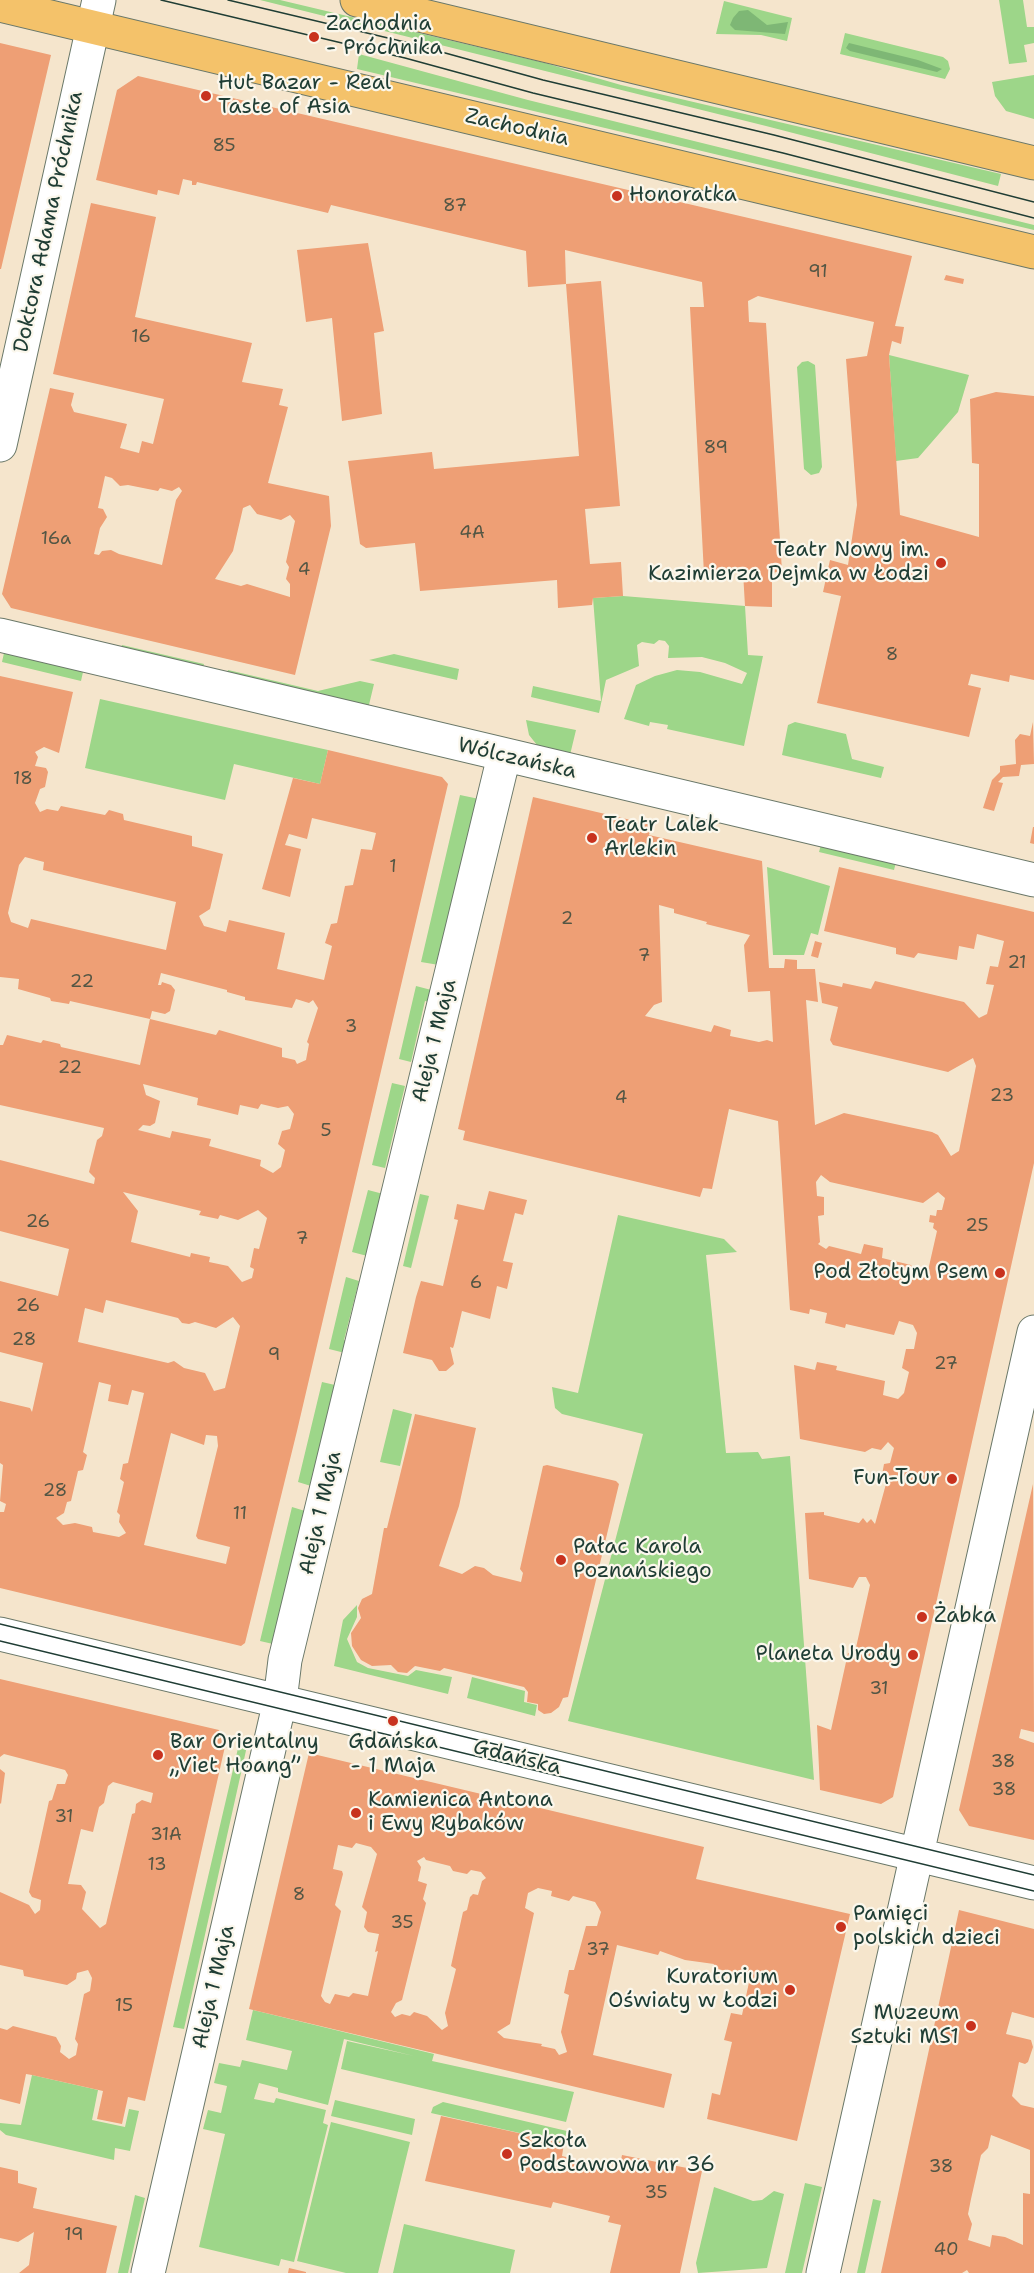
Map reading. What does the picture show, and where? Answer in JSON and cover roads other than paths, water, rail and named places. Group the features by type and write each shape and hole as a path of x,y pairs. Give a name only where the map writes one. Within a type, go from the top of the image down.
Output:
{"main road":[{"path":"357,0 1034,163"},
{"name":"Zachodnia","path":"0,5 96,14 1034,252"}],"street":[{"name":"Doktora Adama Próchnika","path":"0,445 96,14"},
{"name":"Wólczańska","path":"0,635 1034,880"},
{"name":"Aleja 1 Maja","path":"148,2273 280,1701 285,1660 504,756"},
{"path":"823,2273 915,1854 1034,1332"},
{"name":"Gdańska","path":"0,1634 1034,1883"}],"tram line":[{"path":"161,0 405,58 533,93 783,153 1034,218"},
{"path":"228,0 409,43 543,80 774,135 1034,202"},
{"path":"0,1624 1034,1875"},
{"path":"0,1641 1034,1891"}],"place":[{"name":"Zachodnia - Próchnika","path":"314,37"},
{"name":"Hut Bazar - Real Taste of Asia","path":"206,96"},
{"name":"Honoratka","path":"617,196"},
{"name":"Teatr Nowy im. Kazimierza Dejmka w Łodzi","path":"941,563"},
{"name":"Teatr Lalek Arlekin","path":"592,838"},
{"name":"Pod Złotym Psem","path":"1000,1273"},
{"name":"Fun-Tour","path":"952,1479"},
{"name":"Pałac Karola Poznańskiego","path":"561,1560"},
{"name":"Żabka","path":"922,1617"},
{"name":"Planeta Urody","path":"913,1655"},
{"name":"Gdańska - 1 Maja","path":"393,1721"},
{"name":"Bar Orientalny „Viet Hoang”","path":"158,1755"},
{"name":"Kamienica Antona i Ewy Rybaków","path":"356,1813"},
{"name":"Pamięci polskich dzieci","path":"841,1927"},
{"name":"Kuratorium Oświaty w Łodzi","path":"790,1990"},
{"name":"Muzeum Sztuki MS1","path":"971,2026"},
{"name":"Szkoła Podstawowa nr 36","path":"507,2154"}]}
